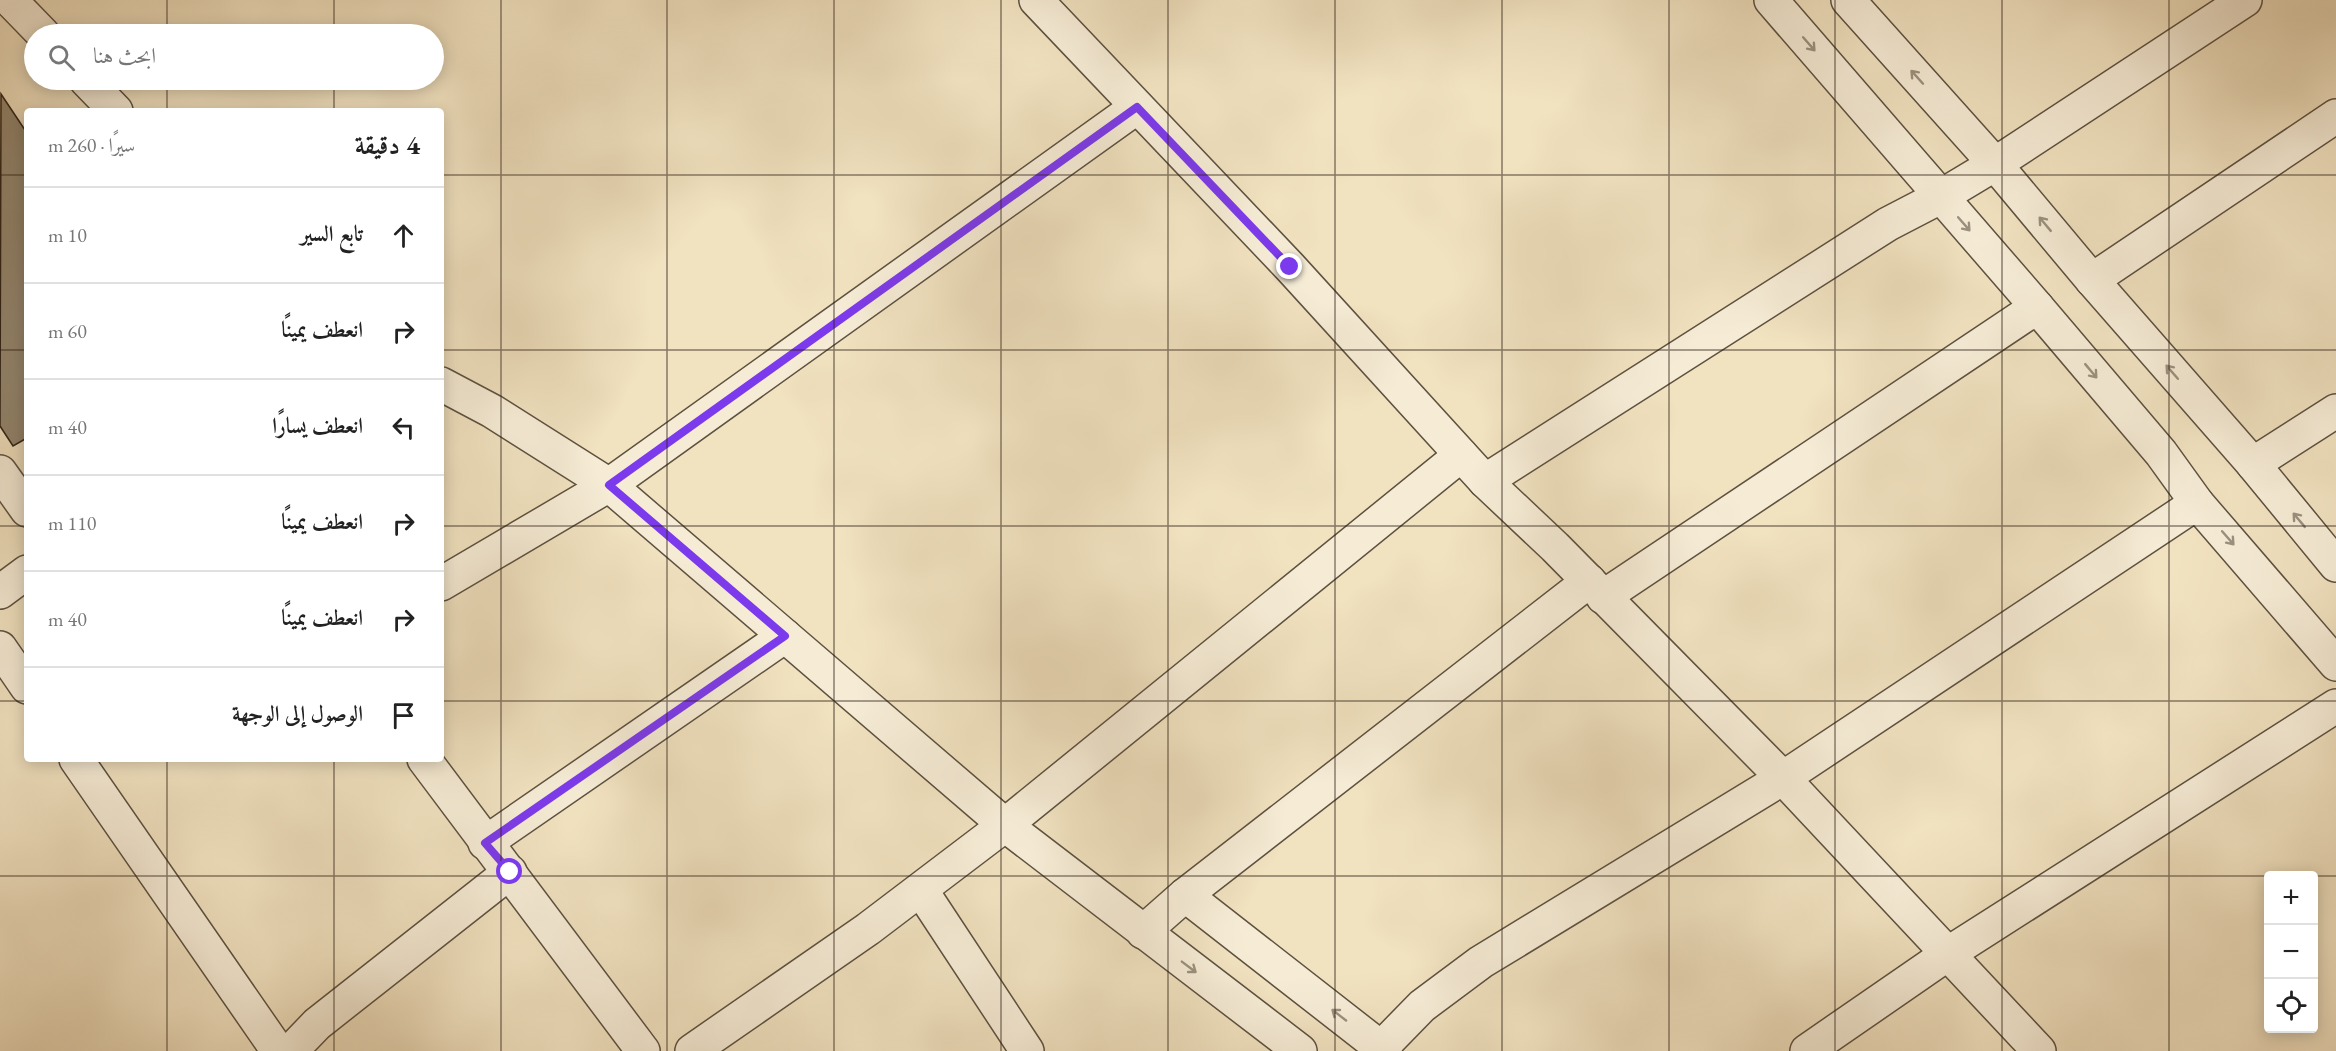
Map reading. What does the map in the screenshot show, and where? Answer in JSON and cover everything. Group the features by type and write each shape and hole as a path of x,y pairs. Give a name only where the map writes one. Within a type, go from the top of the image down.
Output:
{"street":[{"path":"1036,0 1290,267 1485,481 1596,589 1783,778 1949,953 2038,1051"},
{"path":"1770,0 2162,453 2196,502 2336,664"},
{"path":"1848,0 1995,164 2092,280 2253,464 2336,565"},
{"path":"1485,481 1888,224 1940,197 1995,164 2245,0"},
{"path":"10,4 32,24"},
{"path":"96,90 113,108"},
{"path":"444,582 609,485 1137,107"},
{"path":"2092,280 2336,116"},
{"path":"1143,932 1185,895 1596,589 2037,307"},
{"path":"444,386 492,411 609,485 1005,825 1300,1051"},
{"path":"2253,464 2336,411"},
{"path":"692,1051 921,890 1005,825 1461,455"},
{"path":"0,472 24,506"},
{"path":"1185,895 1383,1049 1422,1006 1480,962 1783,778 2196,502"},
{"path":"0,592 24,574"},
{"path":"485,843 785,636"},
{"path":"0,648 24,683"},
{"path":"1808,1051 1949,953 2336,706"},
{"path":"78,762 278,1051"},
{"path":"426,762 643,1051"},
{"path":"291,1051 317,1024 510,872"},
{"path":"921,890 1027,1051"}],"building":[{"path":"1,94 24,128 24,440 13,446 0,426"}],"route":[{"path":"510,872 485,843 785,636 609,485 1137,107 1290,267"}]}
